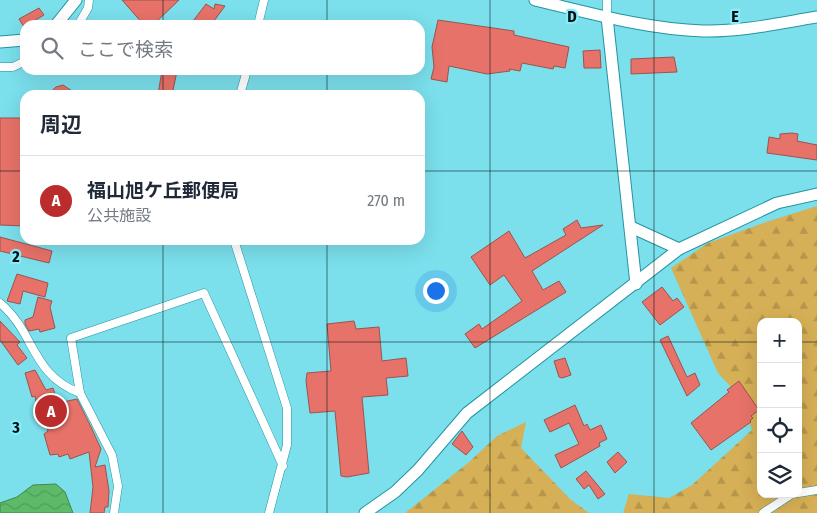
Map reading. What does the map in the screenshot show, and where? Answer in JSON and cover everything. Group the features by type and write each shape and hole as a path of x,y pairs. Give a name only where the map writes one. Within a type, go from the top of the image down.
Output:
{"street":[{"path":"60,20 76,0"},
{"path":"81,20 88,8 89,0"},
{"path":"259,20 264,0"},
{"path":"534,0 607,17 704,31 734,30 817,17"},
{"path":"607,0 607,17 636,284"},
{"path":"0,42 20,40"},
{"path":"0,67 13,67 20,64"},
{"path":"241,90 246,75"},
{"path":"365,513 395,492 418,470 467,413 679,249 777,203 817,194"},
{"path":"631,227 679,249"},
{"path":"236,245 285,395 287,408 287,446 269,513"},
{"path":"114,513 118,486 112,455 80,392 72,338 204,293 283,466"},
{"path":"0,303 14,314 46,371 64,386 80,392"},
{"path":"802,492 817,490"},
{"path":"763,513 786,498"}],"green space":[{"path":"817,206 817,513 623,513 629,494 669,498 692,485 752,430 741,398 718,373 671,268 708,243"},
{"path":"526,422 521,448 570,499 589,513 405,513 468,463 497,436"}],"water":[{"path":"56,484 65,492 73,513 0,513 0,503 17,497 33,485"}],"building":[{"path":"122,0 179,0 158,20 140,20"},
{"path":"206,4 214,9 215,4 225,6 215,20 194,20"},
{"path":"39,8 44,15 36,20 20,21 19,19"},
{"path":"438,20 514,31 514,35 569,47 565,68 554,66 553,69 522,63 520,71 509,69 510,71 487,74 449,66 447,82 431,79 434,67 432,47"},
{"path":"600,50 601,68 584,68 583,51"},
{"path":"674,57 677,72 631,74 631,59"},
{"path":"161,75 176,75 173,90 159,90"},
{"path":"63,85 70,90 53,90"},
{"path":"0,118 20,118 20,226 0,225"},
{"path":"780,134 798,134 797,141 817,145 817,160 767,153 769,137 780,139"},
{"path":"577,220 581,228 603,225 532,271 543,290 559,281 566,292 475,348 465,334 479,324 482,329 522,301 504,275 490,285 471,257 509,231 525,258 566,235 563,229"},
{"path":"0,237 20,242 20,245 30,245 52,251 49,263 0,251"},
{"path":"17,274 48,283 45,297 23,291 20,304 7,301"},
{"path":"662,287 673,301 677,298 684,307 660,325 642,302"},
{"path":"38,297 52,301 50,307 55,328 40,332 39,329 29,331 25,324 25,320 33,317"},
{"path":"0,321 20,342 17,345 27,358 18,365 0,340"},
{"path":"354,321 356,329 379,327 382,361 406,358 408,376 386,378 388,395 362,397 369,473 347,477 341,476 335,411 310,413 306,381 307,373 331,371 327,324"},
{"path":"668,336 687,377 695,373 700,385 687,396 660,340"},
{"path":"565,358 571,375 562,378 559,377 554,361"},
{"path":"35,370 46,390 53,388 58,403 77,399 91,427 101,449 95,467 105,465 109,491 108,507 105,507 104,513 90,513 93,487 89,452 70,459 68,454 59,457 58,454 50,455 44,434 48,431 42,411 38,412 35,396 32,397 25,373"},
{"path":"739,381 757,407 757,412 751,416 753,418 751,422 711,450 691,423 729,392 727,390"},
{"path":"575,405 584,426 587,424 590,430 601,425 607,439 599,443 600,446 561,468 555,455 579,444 569,423 550,432 544,420"},
{"path":"462,431 473,447 466,455 452,444"},
{"path":"618,452 627,462 615,473 607,462"},
{"path":"586,471 605,494 598,499 589,485 584,489 576,479"}],"place":[{"name":"福山旭ケ丘郵便局","path":"51,411"}]}
